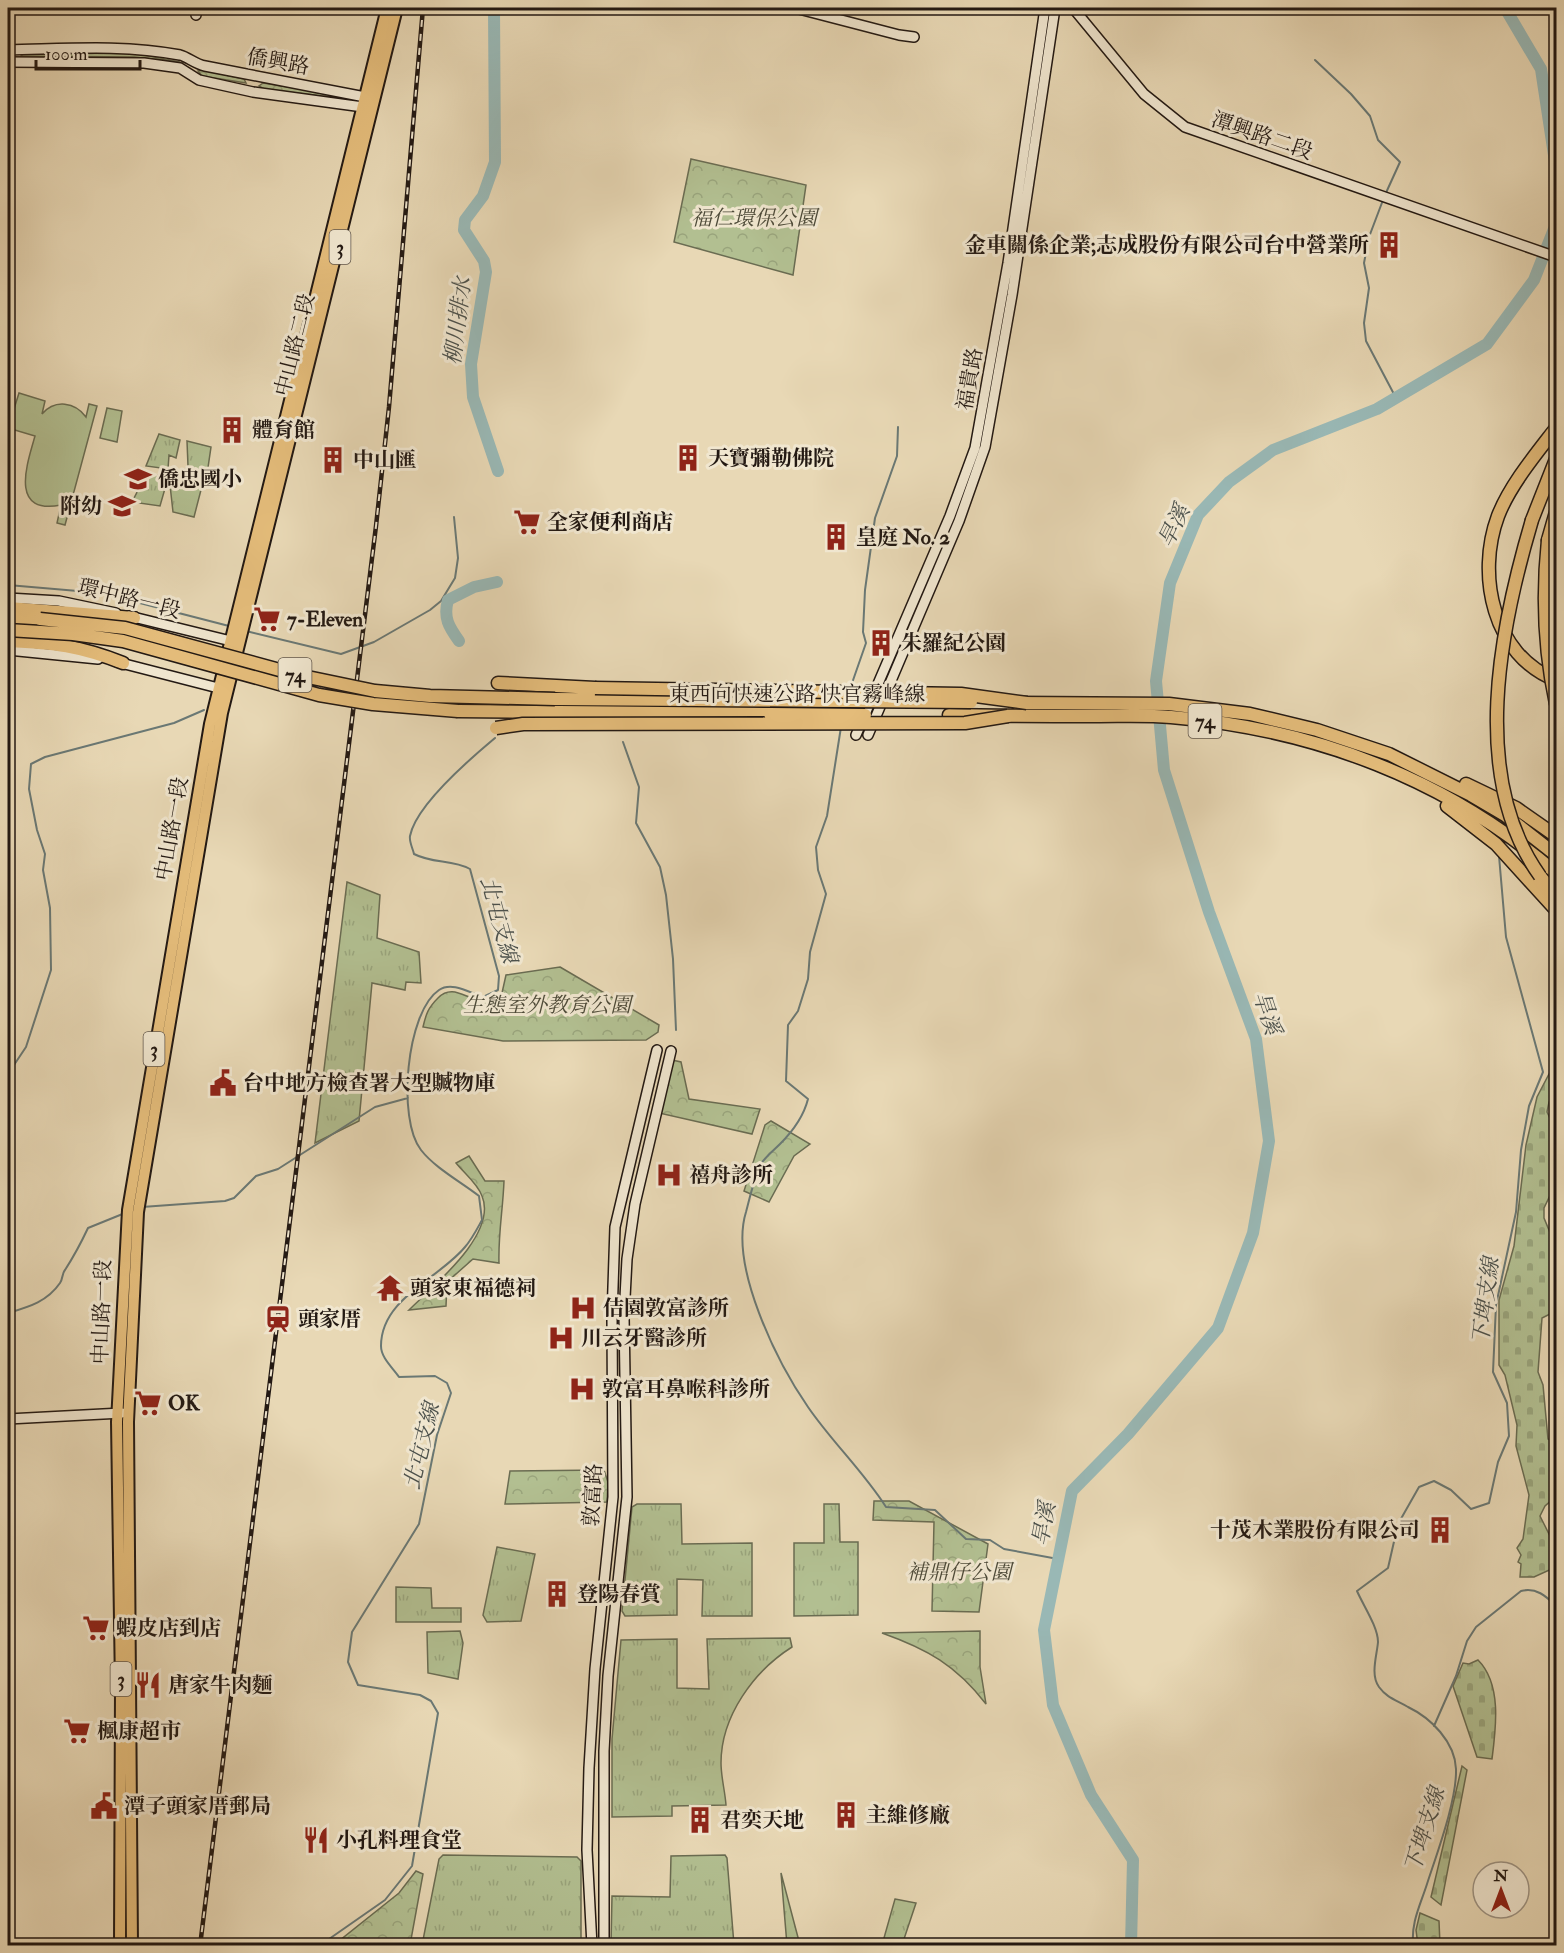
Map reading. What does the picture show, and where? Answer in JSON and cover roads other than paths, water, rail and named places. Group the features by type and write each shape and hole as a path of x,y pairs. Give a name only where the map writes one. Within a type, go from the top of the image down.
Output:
{"highway":[{"path":"1557,428 1499,513 1492,533 1490,585 1494,609 1505,639 1523,659 1557,681"},
{"path":"1557,459 1532,520 1513,582 1505,639 1498,737 1501,786 1535,870 1557,897"},
{"path":"1557,512 1548,540 1543,597 1545,646 1557,704"},
{"path":"8,608 134,618"},
{"name":"東西向快速公路 快官霧峰線","path":"8,618 125,628 321,681 403,694 555,699 1169,704 1250,714 1317,730 1389,754 1505,815 1557,855"},
{"name":"東西向快速公路 快官霧峰線","path":"8,630 73,634 123,641 319,695 429,710 1170,717 1249,727 1315,741 1388,768 1477,816 1512,838 1557,873"},
{"path":"8,641 59,643 91,650 123,663"},
{"path":"498,683 595,688 961,693 1027,703"},
{"name":"74","path":"496,729 523,724 964,723 1008,716"},
{"path":"1389,754 1434,768 1516,808 1557,836"},
{"path":"1388,768 1435,798 1496,844 1557,910"}],"main road":[{"name":"中山路二段","path":"235,642 387,8"},
{"name":"中山路二段","path":"223,689 397,8"},
{"name":"中山路一段","path":"120,1946 123,1413 128,1210 157,1028 223,689"},
{"name":"中山路一段","path":"123,1413 132,1946"}],"street":[{"path":"795,8 914,37"},
{"name":"福貴路","path":"856,735 950,516 975,448 1008,263 1046,8"},
{"name":"福貴路","path":"868,735 958,521 985,447 1012,295 1055,8"},
{"name":"潭興路二段","path":"1073,8 1144,94 1185,127 1557,257"},
{"name":"僑興路","path":"8,50 125,49 152,51 183,56 195,64 364,102"},
{"name":"僑興路","path":"8,62 152,64 180,68 199,80 250,92 364,102"},
{"name":"環中路一段","path":"8,598 69,602 235,642"},
{"path":"8,650 53,653 123,663 223,689"},
{"name":"敦富路","path":"592,1946 587,1850 589,1768 595,1670 613,1497 612,1317 615,1227 657,1050"},
{"name":"敦富路","path":"604,1946 604,1751 608,1676 627,1497 624,1317 627,1259 635,1204 671,1051"},
{"path":"8,1419 123,1413"}],"waterway":[{"name":"柳川排水","path":"494,8 495,162 483,196 465,220 464,230 484,261 486,272 471,364 473,397 498,471"},
{"name":"旱溪","path":"1505,8 1541,69 1556,168"},
{"path":"1315,60 1351,94 1370,116 1378,140 1400,162 1385,195"},
{"name":"旱溪","path":"1552,129 1556,128"},
{"path":"1383,200 1369,237 1364,263 1369,288 1364,323 1366,341 1396,398"},
{"name":"旱溪","path":"1131,1946 1133,1860 1091,1795 1053,1705 1044,1630 1072,1491 1128,1434 1218,1328 1253,1233 1269,1141 1256,1039 1209,912 1164,770 1156,681 1170,583 1198,515 1229,482 1273,450 1377,409 1487,344 1534,280 1556,224 1556,211"},
{"path":"851,686 866,643 863,632 865,590 875,518 897,456 898,427"},
{"path":"246,631 341,654 374,642 430,610 441,601 455,578 458,558 454,517"},
{"name":"柳川排水","path":"459,641 448,622 446,612 448,600 474,587 497,582"},
{"path":"8,585 101,593 229,626"},
{"path":"8,1065 14,1065 26,1047 51,970 50,908 43,870 45,854 37,830 29,789 31,764 45,757 174,723 204,710"},
{"path":"841,727 827,816 816,847 818,870 826,894 810,952 808,979 798,1011 788,1025 786,1081 808,1099 797,1123 763,1161 754,1181 743,1234 744,1259 750,1286 770,1340 796,1388 817,1420 886,1507 935,1510 966,1539 990,1540 1004,1549 1058,1559"},
{"name":"北屯支線","path":"319,1946 385,1900 412,1866 438,1713 431,1701 420,1695 358,1685 348,1662 352,1632 419,1524 437,1435 451,1393 447,1383 435,1376 399,1377 385,1359 382,1350 384,1329 390,1315 401,1302 465,1247 482,1220 479,1196 448,1175 421,1150 409,1115 407,1092 412,1042 428,1002 439,990 450,987 483,997 498,990 499,976 470,869 414,854 410,836 422,810 433,797 495,738"},
{"path":"623,742 639,787 636,823 660,867 666,895 673,959 676,1030"},
{"name":"下埤支線","path":"1413,1946 1413,1929 1417,1914 1450,1811 1455,1782 1455,1759 1446,1740 1433,1724 1382,1691 1376,1682 1374,1671 1377,1636 1357,1591 1388,1568 1398,1524 1419,1487 1434,1481 1451,1490 1471,1509 1489,1503 1498,1462 1509,1436 1507,1403 1493,1372 1496,1305 1516,1212 1521,1150 1529,1106 1543,1072 1506,937 1499,856"},
{"path":"142,1207 225,1201 234,1198 256,1176 278,1169 375,1107 408,1098"},
{"path":"8,1313 30,1306 49,1295 61,1281 64,1271 88,1228 125,1213"},
{"path":"1434,1726 1456,1676 1467,1641 1476,1627 1521,1591 1536,1591 1556,1606"}],"railway":[{"path":"200,1946 376,526 389,407 423,8"}],"place":[{"name":"金車關係企業;志成股份有限公司台中營業所","path":"1389,245"},
{"name":"體育館","path":"232,430"},
{"name":"天寶彌勒佛院","path":"688,458"},
{"name":"中山匯","path":"333,460"},
{"name":"僑忠國小","path":"138,479"},
{"name":"附幼","path":"122,506"},
{"name":"全家便利商店","path":"527,522"},
{"name":"皇庭 No. 2","path":"836,537"},
{"name":"7-Eleven","path":"267,619"},
{"name":"朱羅紀公園","path":"881,643"},
{"name":"台中地方檢查署大型贓物庫","path":"223,1083"},
{"name":"禧舟診所","path":"669,1175"},
{"name":"頭家東福德祠","path":"390,1288"},
{"name":"佶園敦富診所","path":"583,1308"},
{"name":"頭家厝","path":"278,1319"},
{"name":"川云牙醫診所","path":"561,1338"},
{"name":"敦富耳鼻喉科診所","path":"582,1389"},
{"name":"OK","path":"148,1403"},
{"name":"十茂木業股份有限公司","path":"1440,1530"},
{"name":"登陽春賞","path":"557,1594"},
{"name":"蝦皮店到店","path":"96,1628"},
{"name":"唐家牛肉麵","path":"148,1685"},
{"name":"楓康超市","path":"77,1731"},
{"name":"潭子頭家厝郵局","path":"104,1806"},
{"name":"主維修廠","path":"846,1815"},
{"name":"君奕天地","path":"700,1820"},
{"name":"小孔料理食堂","path":"316,1840"}],"park label":[{"name":"福仁環保公園","path":"754,218"},
{"name":"生態室外教育公園","path":"547,1005"},
{"name":"補鼎仔公園","path":"959,1572"}]}
